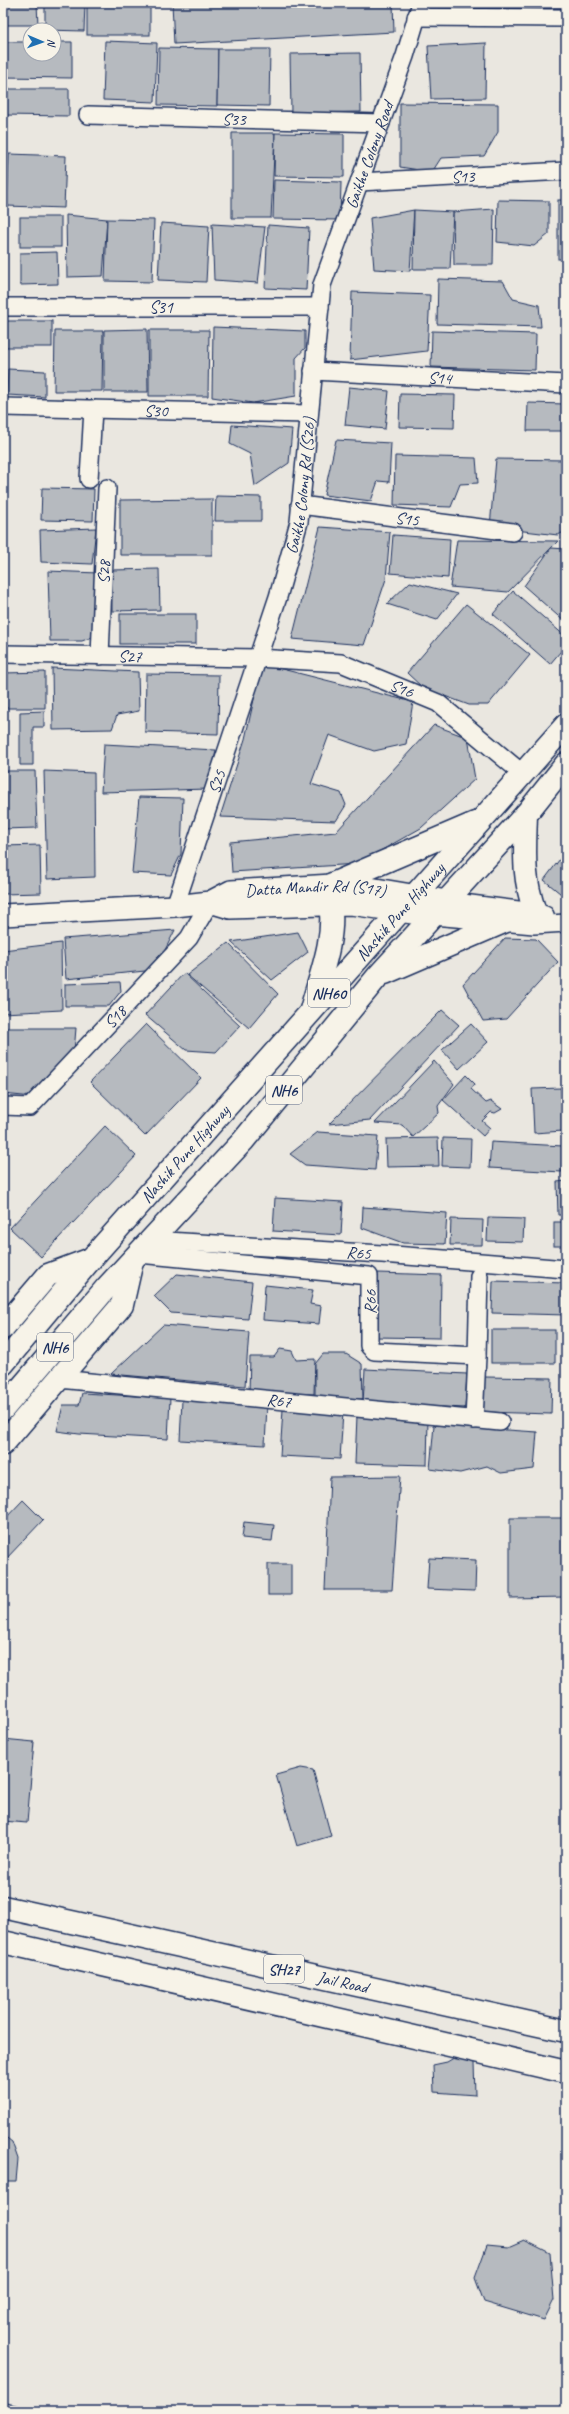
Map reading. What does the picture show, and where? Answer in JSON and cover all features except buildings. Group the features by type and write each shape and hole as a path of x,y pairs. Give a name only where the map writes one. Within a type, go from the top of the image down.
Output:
{"main road":[{"name":"Nashik Pune Highway","path":"90,1259 310,1015 400,910 566,725"},
{"name":"Nashik Pune Highway","path":"141,1252 243,1141 378,976 526,814 566,764"},
{"path":"526,814 524,868 527,888 535,912"},
{"path":"310,1015 332,920 330,894 480,821"},
{"path":"378,976 506,921"},
{"path":"3,1444 122,1305 141,1252"},
{"name":"NH6","path":"3,1409 77,1321 141,1252"},
{"path":"3,1328 48,1275 90,1259"},
{"name":"NH6","path":"3,1364 90,1259"},
{"name":"Jail Road","path":"3,1907 566,2031"},
{"path":"3,1942 566,2072"}],"street":[{"path":"419,10 566,18"},
{"name":"Gaikhe Colony Road","path":"320,307 322,285 381,123 419,10"},
{"name":"S33","path":"88,115 381,123"},
{"name":"S13","path":"359,182 566,171"},
{"name":"S31","path":"3,307 320,307"},
{"name":"Gaikhe Colony Rd (S26)","path":"257,658 278,597 299,522 320,307"},
{"name":"S14","path":"313,371 566,384"},
{"name":"S30","path":"3,407 309,414"},
{"path":"89,479 93,409"},
{"name":"S28","path":"100,656 107,488"},
{"name":"S15","path":"300,505 513,532"},
{"name":"S27","path":"3,654 257,658"},
{"name":"S16","path":"257,658 341,663 438,703 523,774"},
{"name":"S25","path":"175,906 257,658"},
{"name":"Datta Mandir Rd (S17)","path":"3,915 175,906 210,902 230,908 330,894 415,895 440,909"},
{"name":"Datta Mandir Rd (S17)","path":"330,894 351,904 400,910 440,909"},
{"name":"S18","path":"3,1106 30,1107 189,938 210,902"},
{"path":"440,909 535,912 566,923 534,925 440,909"},
{"name":"R65","path":"141,1252 371,1254 566,1269"},
{"name":"R66","path":"141,1252 369,1276 369,1346 374,1351 477,1356"},
{"path":"369,1276 371,1254"},
{"path":"474,1420 479,1276"},
{"name":"R67","path":"59,1380 500,1422"}],"lane":[{"path":"3,2407 19,2411"}]}
